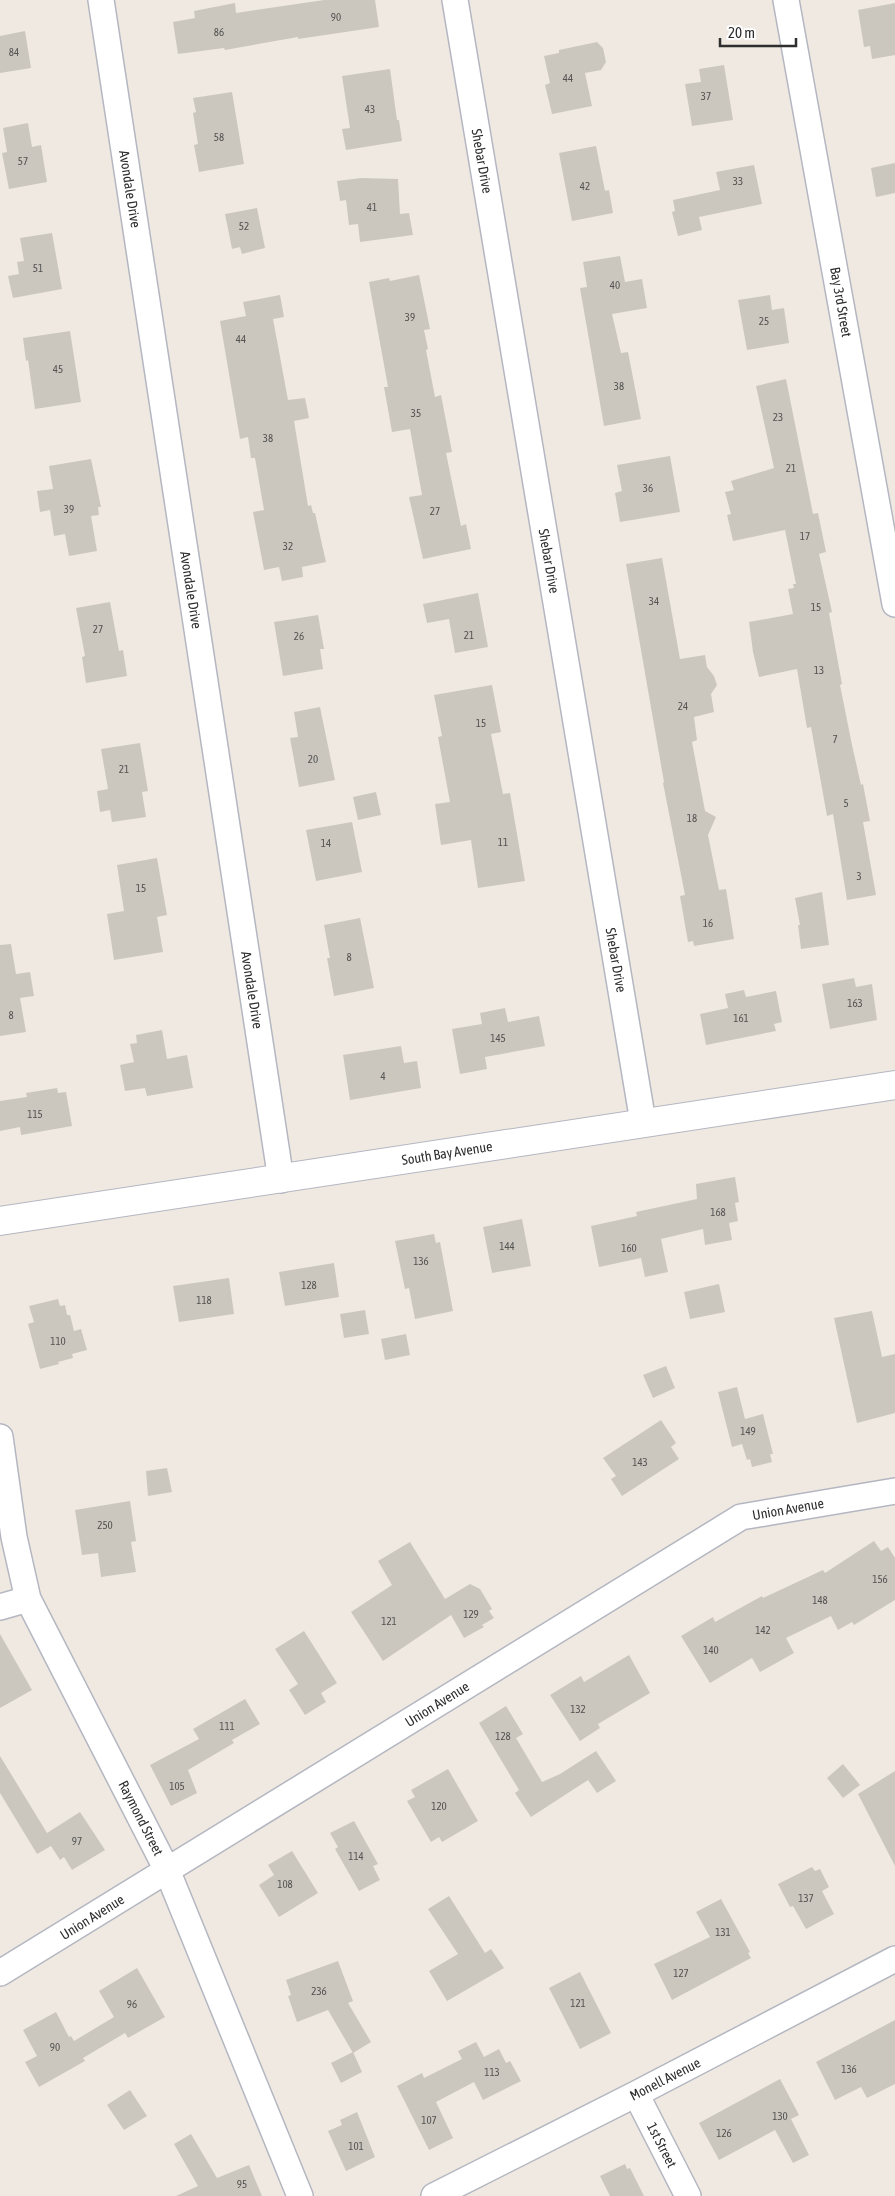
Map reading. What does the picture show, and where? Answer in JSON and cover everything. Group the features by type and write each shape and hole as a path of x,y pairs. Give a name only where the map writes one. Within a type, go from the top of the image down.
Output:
{"street":[{"name":"Avondale Drive","path":"101,0 280,1180"},
{"name":"Shebar Drive","path":"455,0 643,1122"},
{"name":"Bay 3rd Street","path":"786,0 895,604"},
{"name":"South Bay Avenue","path":"0,1221 280,1180 643,1122 895,1085"},
{"name":"Raymond Street","path":"0,1437 14,1537 28,1599 167,1870 300,2196"},
{"name":"Union Avenue","path":"0,1973 741,1517 895,1491"},
{"path":"0,1607 28,1599"},
{"name":"Monell Avenue","path":"434,2196 636,2094 895,1959"},
{"name":"1st Street","path":"636,2094 688,2196"}],"building":[{"path":"324,0 375,0 379,27 298,39 298,37 225,50 224,48 178,54 173,22 195,18 194,11 235,3 236,13"},
{"path":"895,3 895,55 872,59 870,46 864,47 858,10"},
{"path":"25,31 31,68 0,73 0,36"},
{"path":"597,42 603,48 606,62 601,70 585,73 592,106 552,114 545,85 550,83 544,56 559,53 559,50"},
{"path":"724,65 733,120 692,126 685,84 701,82 699,69"},
{"path":"390,69 402,141 346,150 342,129 350,128 342,76"},
{"path":"232,92 244,164 199,172 194,145 198,144 193,113 196,112 193,98"},
{"path":"28,123 32,147 41,145 47,182 9,189 2,153 7,152 3,128"},
{"path":"596,146 605,191 609,190 613,213 572,221 559,153"},
{"path":"895,163 895,193 876,197 871,168"},
{"path":"754,165 762,204 699,217 702,230 678,236 672,212 675,211 673,200 720,190 716,172"},
{"path":"361,178 398,179 400,214 409,213 413,235 360,242 358,224 349,225 346,200 340,201 337,181"},
{"path":"257,208 265,248 242,254 240,247 232,249 225,214"},
{"path":"52,233 62,289 13,298 8,276 19,274 17,262 24,261 20,238"},
{"path":"620,256 625,282 642,279 647,308 612,314 621,353 628,352 641,419 604,426 580,288 587,287 583,262"},
{"path":"419,275 430,329 424,330 428,349 426,350 435,397 441,395 452,452 446,453 461,526 466,524 471,549 423,559 409,497 422,495 410,429 392,432 384,387 388,387 369,282 389,278 390,281"},
{"path":"280,295 284,317 273,319 288,400 305,398 309,418 294,421 308,506 311,505 313,513 315,513 326,562 302,567 303,577 282,581 279,567 264,570 253,512 264,510 255,458 251,458 248,437 240,439 220,321 246,316 243,302"},
{"path":"770,295 772,310 784,308 789,343 747,350 738,300"},
{"path":"70,331 81,402 35,409 23,338"},
{"path":"786,379 813,514 818,513 826,552 819,554 832,612 829,613 842,684 840,685 870,821 863,822 876,895 847,900 833,814 827,816 811,727 807,728 797,669 759,677 753,652 749,622 793,614 788,589 794,588 793,584 796,584 785,530 733,541 727,515 731,514 725,492 734,490 731,481 774,468 756,386"},
{"path":"670,456 680,512 620,522 615,493 622,491 617,465"},
{"path":"91,459 101,507 98,507 99,515 91,516 97,551 69,556 65,534 54,536 50,510 40,512 37,491 53,489 49,466"},
{"path":"662,558 680,659 705,655 707,667 714,676 717,685 711,694 714,712 694,717 697,740 692,742 705,811 716,817 708,835 719,890 726,889 734,939 694,946 693,941 688,942 680,896 685,895 663,783 626,564"},
{"path":"478,593 488,647 455,653 449,619 427,623 423,604"},
{"path":"110,602 119,651 123,650 127,676 86,683 82,657 85,656 76,608"},
{"path":"318,615 324,649 320,649 323,669 283,676 274,622"},
{"path":"492,685 501,732 491,734 503,794 510,793 525,881 478,888 471,840 441,845 435,804 450,802 438,737 442,736 434,695"},
{"path":"320,707 335,780 299,787 290,738 298,737 294,712"},
{"path":"140,743 148,791 142,792 146,817 112,822 110,810 100,812 97,791 108,789 101,749"},
{"path":"376,792 381,815 358,820 353,797"},
{"path":"352,822 362,872 316,881 306,830"},
{"path":"157,858 167,915 157,917 163,952 114,960 107,914 124,911 117,865"},
{"path":"822,892 829,945 801,949 798,925 800,925 795,898"},
{"path":"360,918 374,988 334,996 327,958 330,958 324,925"},
{"path":"11,944 16,974 30,972 34,996 20,998 26,1032 0,1036 0,945"},
{"path":"854,978 856,987 872,984 877,1020 830,1029 822,984"},
{"path":"744,990 746,997 776,991 782,1022 774,1024 776,1031 706,1045 700,1014 728,1008 725,994"},
{"path":"505,1008 508,1022 539,1016 545,1046 485,1057 487,1069 460,1074 452,1029 482,1024 480,1013"},
{"path":"162,1030 167,1059 187,1055 193,1088 147,1096 145,1088 125,1091 120,1065 134,1062 130,1044 137,1043 136,1035"},
{"path":"401,1046 404,1063 417,1061 421,1088 350,1100 343,1055"},
{"path":"57,1088 58,1093 66,1092 72,1126 21,1135 20,1127 0,1131 0,1101 27,1097 26,1093"},
{"path":"735,1177 739,1202 735,1203 738,1221 729,1223 732,1240 705,1245 703,1229 661,1239 668,1272 645,1277 641,1258 599,1267 591,1226 637,1216 636,1212 697,1199 696,1184"},
{"path":"522,1219 531,1266 492,1273 483,1227"},
{"path":"434,1234 436,1243 440,1242 453,1311 415,1319 409,1288 405,1289 395,1241"},
{"path":"334,1263 339,1297 285,1306 279,1272"},
{"path":"229,1278 234,1314 179,1322 173,1286"},
{"path":"719,1284 725,1312 690,1319 684,1292"},
{"path":"58,1299 60,1306 65,1305 67,1315 70,1315 74,1331 81,1329 87,1350 72,1354 73,1358 58,1362 59,1364 40,1369 28,1324 34,1322 29,1306"},
{"path":"365,1310 369,1334 344,1338 340,1314"},
{"path":"872,1311 882,1357 895,1354 895,1413 857,1423 834,1318"},
{"path":"406,1334 410,1355 385,1360 381,1339"},
{"path":"666,1366 675,1388 653,1398 643,1375"},
{"path":"737,1387 745,1419 763,1414 773,1454 770,1454 772,1462 752,1467 750,1459 747,1460 742,1444 732,1447 718,1392"},
{"path":"661,1420 676,1443 671,1447 679,1459 622,1496 611,1479 616,1476 603,1458"},
{"path":"167,1468 172,1492 148,1496 146,1471"},
{"path":"130,1501 136,1541 131,1542 136,1572 101,1577 98,1553 82,1555 75,1510"},
{"path":"874,1541 881,1551 888,1547 895,1558 895,1600 854,1625 852,1622 838,1630 831,1616 786,1638 794,1653 760,1672 752,1658 710,1683 681,1636 713,1617 715,1622 762,1596 763,1598 823,1570 825,1573"},
{"path":"410,1542 445,1599 470,1584 480,1589 492,1609 489,1611 494,1618 482,1625 484,1627 464,1638 451,1615 383,1661 351,1612 392,1585 378,1561"},
{"path":"304,1631 337,1683 321,1693 326,1702 305,1715 289,1690 298,1684 275,1649"},
{"path":"0,1634 32,1690 0,1708"},
{"path":"629,1655 650,1693 598,1724 600,1728 580,1741 550,1695 581,1676 584,1682"},
{"path":"245,1699 260,1724 232,1740 234,1743 188,1770 197,1793 171,1806 150,1765 199,1739 193,1729"},
{"path":"506,1706 523,1734 516,1738 542,1782 560,1774 596,1751 616,1781 597,1793 588,1780 531,1817 515,1793 519,1790 479,1723"},
{"path":"0,1756 47,1833 80,1812 105,1850 72,1870 64,1857 60,1860 51,1846 37,1854 0,1793"},
{"path":"843,1764 860,1785 843,1798 827,1778"},
{"path":"448,1769 478,1821 442,1842 439,1837 431,1842 407,1801 415,1797 411,1790"},
{"path":"895,1771 895,1866 858,1794"},
{"path":"354,1821 378,1864 373,1866 380,1880 359,1891 335,1849 338,1847 330,1833"},
{"path":"292,1851 318,1893 279,1917 259,1885 274,1875 268,1865"},
{"path":"812,1867 815,1871 820,1869 829,1887 822,1891 834,1914 806,1929 793,1906 790,1907 778,1884"},
{"path":"449,1896 485,1953 491,1949 504,1968 447,2001 429,1971 458,1954 428,1909"},
{"path":"721,1899 750,1952 748,1953 751,1958 672,2000 654,1964 710,1937 696,1912"},
{"path":"338,1961 353,2001 348,2003 371,2042 353,2053 328,2010 297,2022 288,1996 291,1995 286,1980"},
{"path":"137,1968 165,2017 128,2038 125,2033 83,2058 85,2061 39,2087 25,2062 37,2056 23,2030 56,2012 69,2037 71,2036 74,2041 114,2017 99,1991"},
{"path":"580,1972 611,2033 580,2049 549,1988"},
{"path":"895,2020 895,2084 867,2098 861,2087 835,2100 816,2062"},
{"path":"476,2042 484,2057 499,2049 506,2063 510,2061 521,2081 483,2100 474,2082 436,2102 453,2138 429,2150 397,2086 422,2073 424,2078 462,2059 458,2051"},
{"path":"353,2052 362,2072 341,2083 331,2063"},
{"path":"780,2079 799,2115 791,2119 809,2155 793,2163 775,2130 719,2160 699,2123"},
{"path":"130,2090 147,2116 124,2130 107,2105"},
{"path":"357,2112 375,2157 346,2171 328,2131 342,2125 340,2120"},
{"path":"191,2134 217,2178 249,2165 262,2196 176,2196 198,2186 174,2144"},
{"path":"625,2164 627,2169 630,2168 644,2196 610,2196 600,2176"}]}
